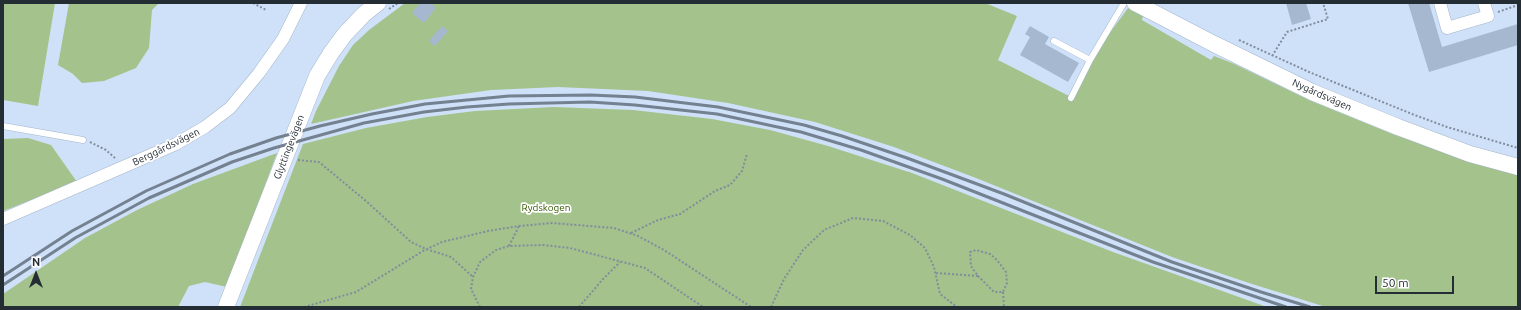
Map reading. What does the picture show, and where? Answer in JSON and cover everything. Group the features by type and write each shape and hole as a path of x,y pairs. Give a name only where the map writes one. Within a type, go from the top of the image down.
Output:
{"street":[{"name":"Berggårdsvägen","path":"4,218 176,144 205,127 230,108 259,73 283,39 302,3"},
{"name":"Glyttingevägen","path":"226,307 317,76 345,34 364,14 378,3"},
{"name":"Nygårdsvägen","path":"1135,3 1312,92 1398,127 1463,151 1518,167"},
{"path":"1440,3 1447,28 1488,16 1484,3"}],"lane":[{"path":"1071,98 1090,60 1124,3"},
{"path":"1054,41 1090,60"},
{"path":"3,126 83,140"}],"path":[{"path":"253,3 266,10"},
{"path":"1272,56 1287,32 1328,19 1323,3"},
{"path":"1488,16 1518,5"},
{"path":"1238,40 1272,56 1419,116 1453,129 1518,148"},
{"path":"83,140 106,150 124,167"},
{"path":"631,233 658,220 680,214 715,191 730,185 742,171 747,154"},
{"path":"293,159 318,162 366,201 411,242 450,257 473,277"},
{"path":"771,307 784,278 803,250 824,230 853,218 883,221 910,235 925,248 936,272 940,294 957,307"},
{"path":"304,307 356,292 426,249 442,242 488,231 552,223 614,228 631,233 664,250 751,307"},
{"path":"509,246 519,226"},
{"path":"480,307 471,289 473,277 480,262 496,250 509,246 542,245 570,248 645,268 703,307"},
{"path":"1003,292 994,292 978,276 972,266 970,252 976,250 990,254 1006,272 1007,284 1003,292 1004,307"},
{"path":"579,307 620,262"},
{"path":"936,272 978,276"}],"green space":[{"path":"3,3 55,3 38,106 3,100"},
{"path":"69,3 159,3 152,10 149,48 136,68 104,81 82,83 73,74 58,65"},
{"path":"405,3 985,3 1017,16 998,60 1071,97 1090,60 1128,8 1143,16 1142,20 1211,60 1214,56 1232,63 1309,100 1395,135 1518,175 1518,307 1326,307 1172,257 976,178 894,147 815,122 728,103 648,91 558,87 491,90 413,101 311,124 339,66 353,45 369,30"},
{"name":"Rydskogen","path":"554,107 633,110 712,119 770,130 828,146 912,173 1113,252 1267,307 240,307 303,144 366,128 427,117 475,111"},
{"path":"28,138 51,145 77,182 3,211 3,139"},
{"path":"277,153 227,287 205,282 189,286 178,307 3,307 3,294 85,238 137,210 193,184"}],"building":[{"path":"420,3 431,3 436,8 424,23 412,13"},
{"path":"1286,3 1306,3 1311,19 1292,25"},
{"path":"1408,3 1429,3 1442,47 1518,24 1518,45 1429,72"},
{"path":"442,26 448,31 435,46 429,41"},
{"path":"1030,26 1049,37 1045,44 1079,63 1068,82 1020,55 1030,37 1025,34"}],"railway":[{"path":"3,276 72,231 146,191 230,154 276,138 372,114 425,104 509,96 591,95 635,97 718,107 804,125 842,136 1004,194 1172,262 1310,307"},
{"path":"3,285 75,238 149,198 232,162 274,148 364,123 424,112 509,104 590,102 635,105 717,114 801,132 861,150 942,179 1153,262 1286,307"}]}
